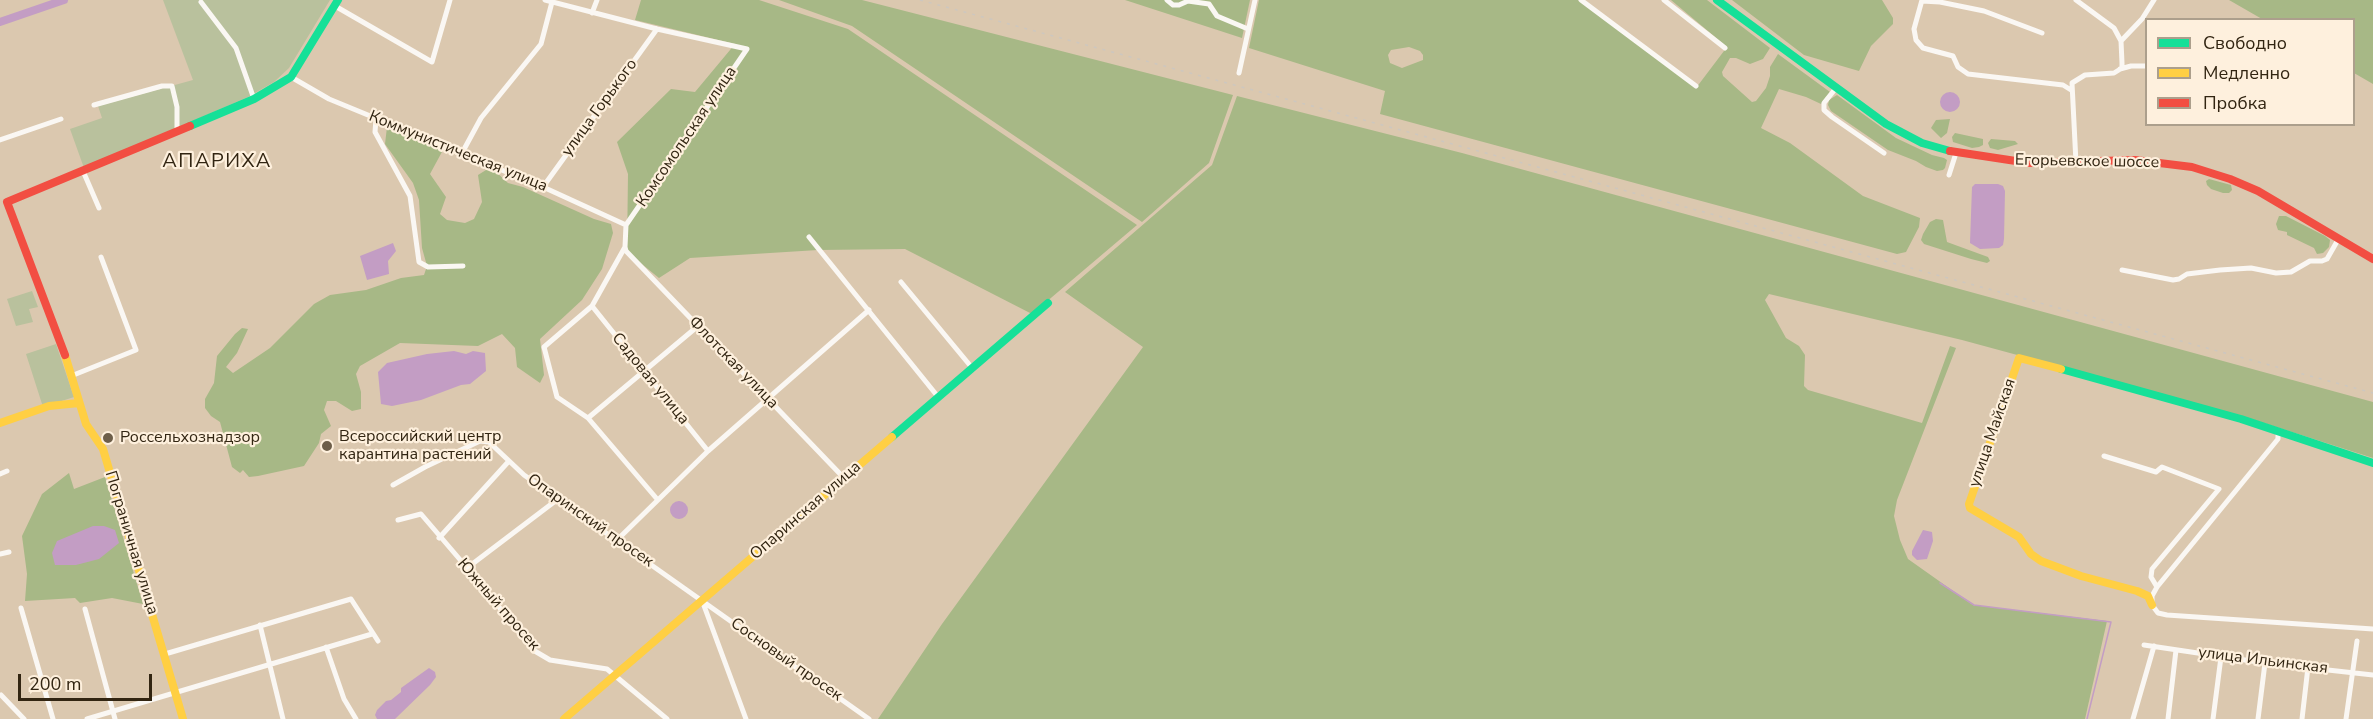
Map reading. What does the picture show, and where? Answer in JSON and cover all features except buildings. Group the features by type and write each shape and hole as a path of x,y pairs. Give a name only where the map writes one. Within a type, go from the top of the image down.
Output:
{"street":[{"path":"4,200 83,171 254,99 291,77 337,3 432,62 450,0"},
{"path":"545,0 657,29"},
{"path":"592,12 597,0"},
{"path":"1167,0 1173,5 1188,1 1209,4 1217,16 1248,29"},
{"path":"1239,73 1255,0"},
{"path":"1664,0 1725,48"},
{"name":"Егорьевское шоссе","path":"1717,0 1836,88 1907,137 1922,143 1956,153 2029,163 2152,161 2213,173 2258,192 2373,259"},
{"path":"2076,0 2114,28 2121,41 2120,69"},
{"path":"2146,18 2154,0"},
{"path":"1584,1 1696,86"},
{"path":"2042,33 1984,11 1940,2 1922,1 1914,29 1916,40 1923,48 1953,56 1962,71 1968,74 2063,85 2071,90"},
{"path":"201,2 236,48 254,99"},
{"path":"462,153 481,118 541,44 552,2"},
{"path":"2121,41 2144,22"},
{"name":"Комсомольская улица","path":"626,225 747,49 657,29"},
{"name":"улица Горького","path":"543,187 657,29"},
{"path":"2076,163 2072,83 2085,75 2114,73 2131,66 2145,66"},
{"name":"Коммунистическая улица","path":"291,77 329,99 543,187 626,225"},
{"path":"94,105 162,86 172,86 177,107 177,131"},
{"path":"1836,88 1824,102 1824,110 1884,153"},
{"path":"0,140 61,119"},
{"path":"376,119 375,132 410,196 419,262 428,267 464,266"},
{"path":"1949,175 1956,153"},
{"path":"83,171 99,208"},
{"name":"Пограничная улица","path":"4,200 71,376 86,424 103,449 183,719"},
{"path":"626,225 625,247 591,306 544,347 557,397 588,418 657,499"},
{"path":"809,237 939,398"},
{"path":"2122,270 2173,280 2187,274 2220,270 2251,268 2276,273 2291,272 2310,261 2327,259 2339,238"},
{"name":"Флотская улица","path":"625,247 626,251 843,477"},
{"path":"71,376 136,350 101,256"},
{"path":"901,282 973,369"},
{"name":"Опаринская улица","path":"564,719 1048,303"},
{"name":"Садовая улица","path":"591,306 708,451"},
{"path":"617,540 708,451 869,310"},
{"path":"588,418 698,326"},
{"name":"улица Майская","path":"2152,605 2148,596 2137,591 2081,576 2041,561 2031,554 2019,537 1970,508 1969,504 2019,358 2241,419 2278,434"},
{"path":"0,423 50,406 79,403"},
{"path":"2373,463 2278,434 2278,439 2152,596 2152,605 2158,613 2167,615 2373,629"},
{"name":"Опаринский просек","path":"393,485 480,441 489,442 524,475 702,601"},
{"path":"2104,456 2156,472 2162,467 2219,489 2152,569 2151,577 2157,587"},
{"path":"439,538 509,460"},
{"path":"0,474 7,471"},
{"path":"467,568 558,500"},
{"name":"Южный просек","path":"398,520 421,514 533,650 550,660 607,669 667,719"},
{"path":"0,554 9,552"},
{"path":"165,654 351,599 378,640"},
{"path":"702,601 746,719"},
{"name":"Сосновый просек","path":"702,601 869,719"},
{"path":"21,608 53,719"},
{"path":"85,609 116,719"},
{"path":"260,625 284,719"},
{"path":"87,719 372,634"},
{"path":"2346,719 2357,641"},
{"name":"улица Ильинская","path":"2144,645 2265,663 2373,675"},
{"path":"2133,719 2154,646"},
{"path":"326,647 344,699 356,719"},
{"path":"2168,719 2176,650"},
{"path":"2213,719 2221,657"},
{"path":"2258,719 2265,663"},
{"path":"2302,719 2308,667"},
{"path":"1,695 24,719"}],"green space":[{"path":"163,0 330,0 289,68 274,82 248,97 84,168 70,129 102,118 98,106 193,80"},
{"path":"641,0 759,0 848,29 1137,225 1032,314 905,249 818,250 690,258 659,278 627,252 628,174 617,142 671,89 695,92 735,44 635,20"},
{"path":"779,0 862,0 1233,95 1209,163 1142,222 852,26"},
{"path":"1125,0 1250,0 1242,38"},
{"path":"1259,0 1578,0 1696,88 1727,47 1671,0 1707,0 1770,48 1763,59 1750,64 1730,58 1722,72 1723,76 1752,102 1756,101 1766,88 1770,67 1778,54 1830,92 1821,104 1779,89 1761,128 1790,143 1863,196 1920,218 1919,227 1906,252 1897,254 1380,114 1385,91 1249,48","holes":["1409,47 1420,51 1423,60 1402,68 1390,63 1388,55 1391,50"]},
{"path":"1732,0 1882,0 1893,18 1893,24 1871,46 1859,71 1804,55"},
{"path":"2229,0 2373,0 2373,84 2355,74 2355,18 2260,18"},
{"path":"1837,95 1896,138 1947,160 1945,168 1937,171 1888,150 1831,111 1828,105 1829,100"},
{"path":"1237,96 1462,153 2373,402 2373,458 2242,416 1962,340 1769,294 1765,300 1786,338 1799,346 1805,355 1804,386 1808,390 1922,423 1950,346 1956,348 1897,500 1894,516 1900,540 1908,559 1973,605 2107,621 2085,719 878,719 942,624 1143,347 1065,292 1212,165"},
{"path":"1950,119 1947,133 1941,138 1931,128 1936,120"},
{"path":"387,127 443,150 430,174 446,197 440,214 447,220 465,223 474,219 482,202 478,175 486,170 495,171 508,183 523,187 594,219 611,224 613,233 602,269 582,300 540,339 544,375 540,383 517,367 515,348 502,334 478,346 400,343 360,366 356,374 361,392 361,409 352,411 336,401 327,401 324,410 331,426 321,434 319,443 304,466 249,477 243,470 240,473 232,467 220,422 205,408 205,399 214,383 217,356 235,334 242,328 248,329 237,353 226,367 233,373 270,348 314,304 330,295 366,290 401,278 424,275 427,266 422,248 419,200 413,183 385,144"},
{"path":"1955,133 1983,139 1983,145 1972,148 1953,142 1952,137"},
{"path":"1991,139 2015,141 2018,144 1998,150 1990,148 1988,143"},
{"path":"2209,179 2231,185 2232,190 2229,193 2223,193 2211,189 2206,181"},
{"path":"2279,216 2286,216 2325,236 2330,240 2329,247 2323,253 2317,254 2314,248 2287,235 2287,232 2278,230 2276,224"},
{"path":"1936,219 1943,220 1947,242 1988,257 1990,261 1987,263 1971,259 1924,244 1921,240 1923,234 1930,222"},
{"path":"32,291 38,307 29,309 33,322 16,326 7,299"},
{"path":"56,344 74,397 43,407 26,354"},
{"path":"69,473 74,489 105,477 143,604 112,598 80,603 75,598 25,601 27,574 22,536 42,494"}],"shaded area":[{"path":"1950,92 1957,95 1960,102 1957,109 1950,112 1943,109 1940,102 1943,95"},
{"path":"1975,184 1998,184 2003,186 2005,191 2004,239 2003,245 1999,248 1980,249 1970,243 1972,187"},
{"path":"393,243 396,251 388,261 389,274 367,280 360,256"},
{"path":"454,351 466,354 473,351 485,353 486,371 470,384 461,385 421,400 392,406 381,404 378,372 387,363 427,354"},
{"path":"679,501 685,504 688,510 685,516 679,519 673,516 670,510 673,504"},
{"path":"93,526 104,526 115,530 119,543 99,559 76,565 55,565 52,553 57,541"},
{"path":"1923,530 1932,532 1933,541 1927,559 1917,560 1912,555 1912,551"},
{"path":"429,668 435,672 436,677 430,685 395,719 377,719 375,715 377,710 386,701 391,700 401,692 401,688"}],"waterway":[{"path":"0,22 64,0"},
{"path":"1940,583 1974,605 2111,622 2087,719"}],"railway":[{"path":"920,0 2373,393"}],"traffic: fast":[{"path":"190,126 254,99 291,77 338,0"},
{"path":"1717,0 1886,124 1922,143 1950,151"},
{"path":"892,437 1048,303"},
{"path":"2061,369 2241,419 2373,463"}],"traffic: slow":[{"path":"65,355 86,424 103,449 183,719"},
{"path":"2061,369 2019,358 1969,504 1970,508 2019,537 2031,554 2041,561 2081,576 2137,591 2148,596 2152,605"},
{"path":"0,423 49,406 79,403"},
{"path":"564,719 892,437"}],"traffic: jam":[{"path":"65,355 7,202 190,126"},
{"path":"1950,151 2029,163 2135,160 2192,167 2258,191 2373,259"}],"place":[{"name":"Россельхознадзор","path":"108,438"},
{"name":"Всероссийский центр карантина растений","path":"327,446"}],"district":[{"name":"АПАРИХА","path":"217,162"}]}
